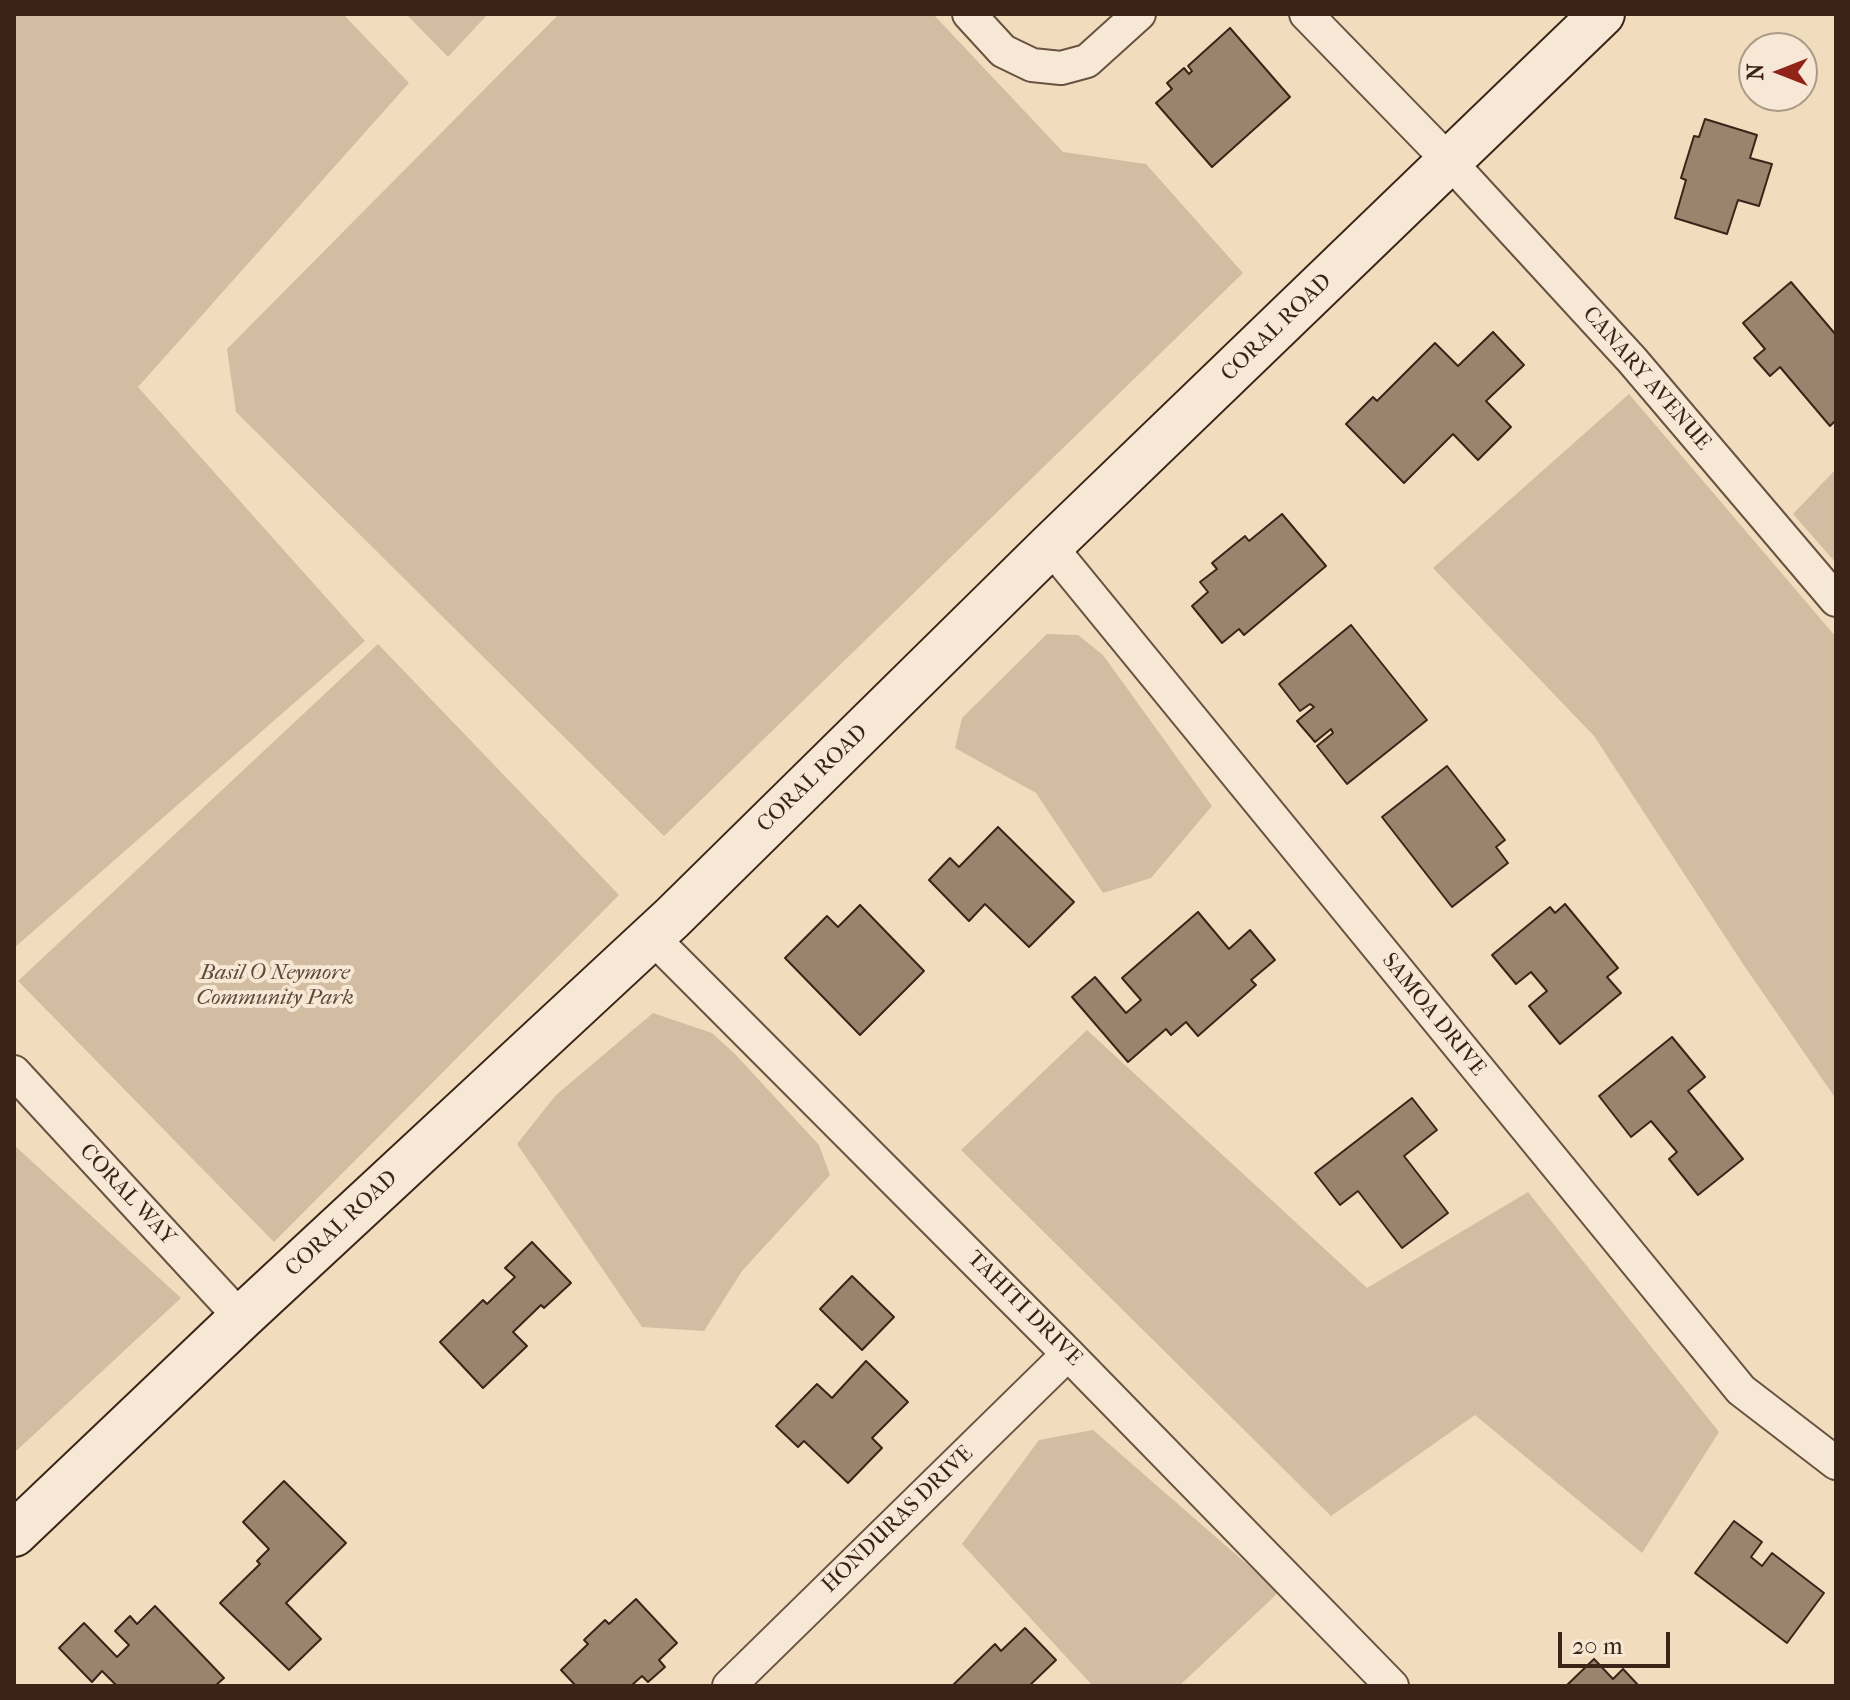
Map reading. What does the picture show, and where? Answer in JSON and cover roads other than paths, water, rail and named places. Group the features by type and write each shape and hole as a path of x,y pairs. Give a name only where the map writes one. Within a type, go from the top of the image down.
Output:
{"street":[{"path":"969,14 1003,51 1032,65 1061,68 1087,61 1139,14"},
{"name":"CANARY AVENUE","path":"1306,14 1450,162 1632,360 1836,600"},
{"name":"CORAL ROAD","path":"14,1534 241,1318 652,937 1050,546 1602,14"},
{"name":"SAMOA DRIVE","path":"1050,546 1741,1390 1836,1463"},
{"name":"TAHITI DRIVE","path":"652,937 1068,1354 1392,1686"},
{"name":"CORAL WAY","path":"14,1072 241,1318"},
{"name":"HONDURAS DRIVE","path":"729,1686 1068,1354"}],"park label":[{"name":"Basil O Neymore Community Park","path":"275,986"}]}
